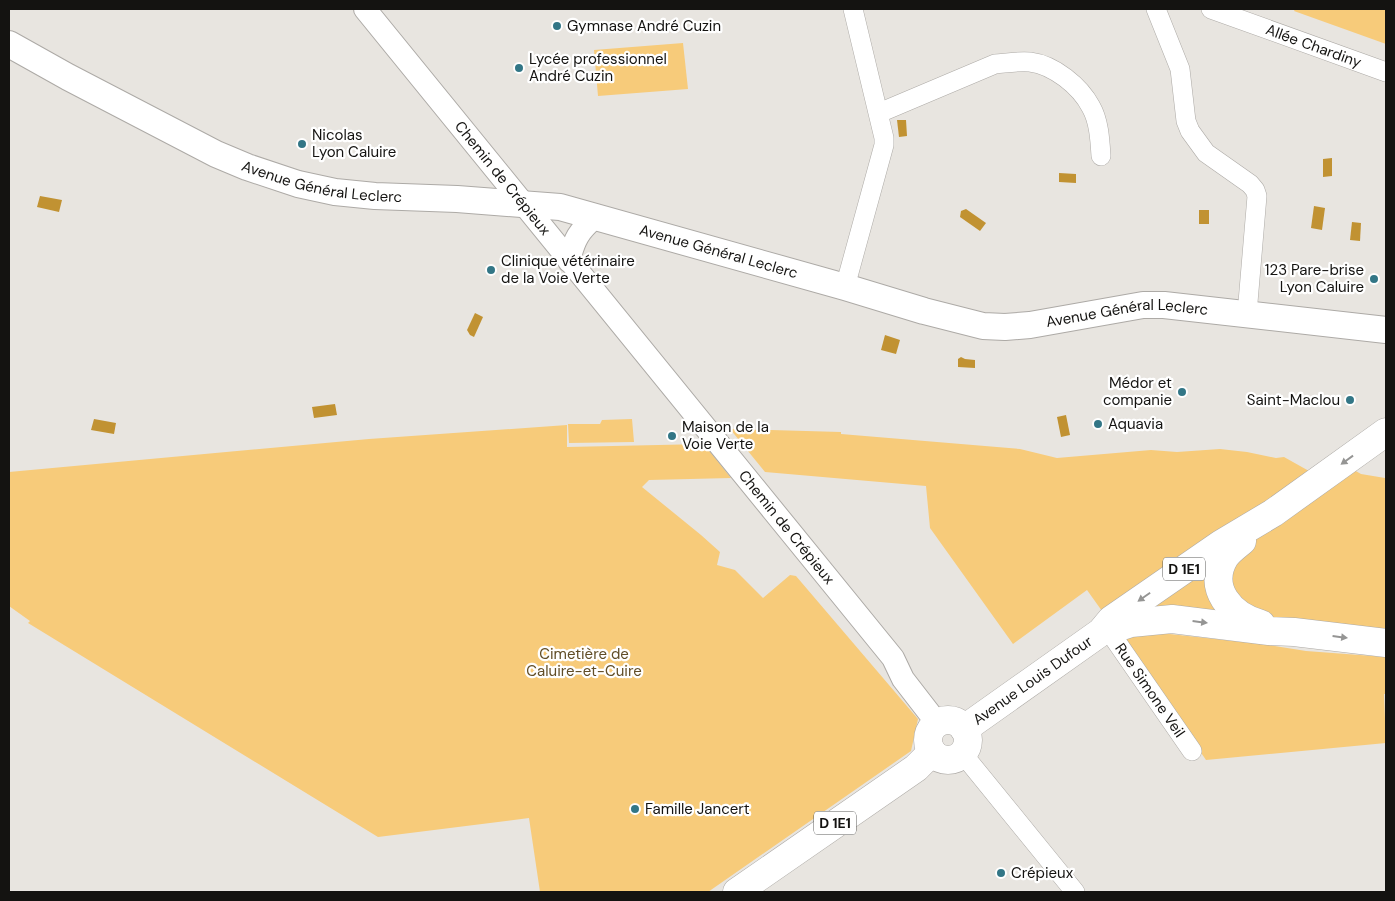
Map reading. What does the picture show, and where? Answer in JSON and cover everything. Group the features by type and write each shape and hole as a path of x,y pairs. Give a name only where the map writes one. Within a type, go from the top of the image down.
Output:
{"main road":[{"name":"Avenue Général Leclerc","path":"9,44 216,154 247,168 284,181 335,192 375,196 560,206 983,326 1030,325 1143,305 1171,305 1386,330"},
{"name":"Avenue Général Leclerc","path":"9,52 68,77"},
{"name":"D 1E1","path":"1105,632 1111,620 1221,544 1273,513 1386,432"},
{"path":"1273,513 1226,555 1220,566 1218,577 1219,589 1225,601 1235,612 1248,621 1294,632"},
{"path":"1105,632 1131,623 1172,619 1269,631 1386,642"},
{"name":"Avenue Louis Dufour","path":"932,752 936,756 947,760 953,759 963,741 1105,632"},
{"name":"Avenue Louis Dufour","path":"937,723 949,720 960,724 963,741"},
{"path":"932,752 929,746 929,733 937,723"},
{"name":"D 1E1","path":"737,892 916,768 932,752"}],"street":[{"name":"Chemin de Crépieux","path":"365,9 893,658 903,679 937,723"},
{"path":"845,287 884,145 883,130 853,9"},
{"path":"1156,9 1180,69 1186,121 1190,131 1206,153 1250,184 1257,196 1247,314"},
{"name":"Allée Chardiny","path":"1211,9 1386,72"},
{"path":"879,113 995,64 1015,61 1032,62 1064,77 1080,91 1092,108 1098,129 1101,156"},
{"path":"569,261 572,244 581,230 596,216"},
{"name":"Rue Simone Veil","path":"1105,632 1192,751"},
{"path":"963,741 1075,892"}],"green space":[{"path":"1295,9 1386,9 1386,44 1294,11"},
{"path":"683,43 688,89 598,96 594,50"},
{"path":"632,419 634,442 569,443 568,424 600,424 602,420"},
{"name":"Cimetière de Caluire-et-Cuire","path":"567,425 567,447 704,444 731,478 649,480 642,487 720,552 717,565 735,570 763,598 790,575 796,576 918,719 911,751 708,892 540,892 529,818 378,837 28,623 30,621 9,606 9,472 369,439"},
{"path":"730,429 841,432 841,434 1020,449 1057,458 1151,450 1177,452 1220,449 1276,458 1284,457 1309,471 1248,515 1102,611 1087,590 1013,644 930,528 926,486 765,472"},
{"path":"1354,470 1361,474 1385,478 1386,472 1386,630 1269,617 1247,606 1231,588 1234,563 1242,552 1260,535"},
{"path":"1207,565 1225,615 1146,606"},
{"path":"1160,633 1262,644 1306,651 1386,657 1386,694 1384,694 1386,743 1206,760 1122,637"}],"shaded area":[{"path":"897,120 906,120 907,136 899,137"},
{"path":"1332,158 1332,176 1323,177 1323,159"},
{"path":"1059,173 1076,174 1076,183 1059,182"},
{"path":"40,196 62,200 59,212 37,207"},
{"path":"1314,206 1325,208 1322,230 1311,228"},
{"path":"966,209 986,223 980,231 960,217 961,211"},
{"path":"1199,210 1209,210 1209,224 1199,224"},
{"path":"1352,222 1361,223 1360,241 1350,240"},
{"path":"475,313 483,317 474,337 467,330"},
{"path":"885,335 900,340 896,354 881,350"},
{"path":"961,357 975,360 975,368 958,367 958,359"},
{"path":"335,404 337,415 314,418 312,407"},
{"path":"1066,415 1070,435 1061,437 1057,417"},
{"path":"94,419 116,423 114,434 91,430"}],"place":[{"name":"Gymnase André Cuzin","path":"557,26"},
{"name":"Lycée professionnel André Cuzin","path":"519,68"},
{"name":"Nicolas Lyon Caluire","path":"302,144"},
{"name":"Clinique vétérinaire de la Voie Verte","path":"491,270"},
{"name":"123 Pare-brise Lyon Caluire","path":"1374,279"},
{"name":"Médor et companie","path":"1182,392"},
{"name":"Saint-Maclou","path":"1350,400"},
{"name":"Aquavia","path":"1098,424"},
{"name":"Maison de la Voie Verte","path":"672,436"},
{"name":"Famille Jancert","path":"635,809"},
{"name":"Crépieux","path":"1001,873"}]}
